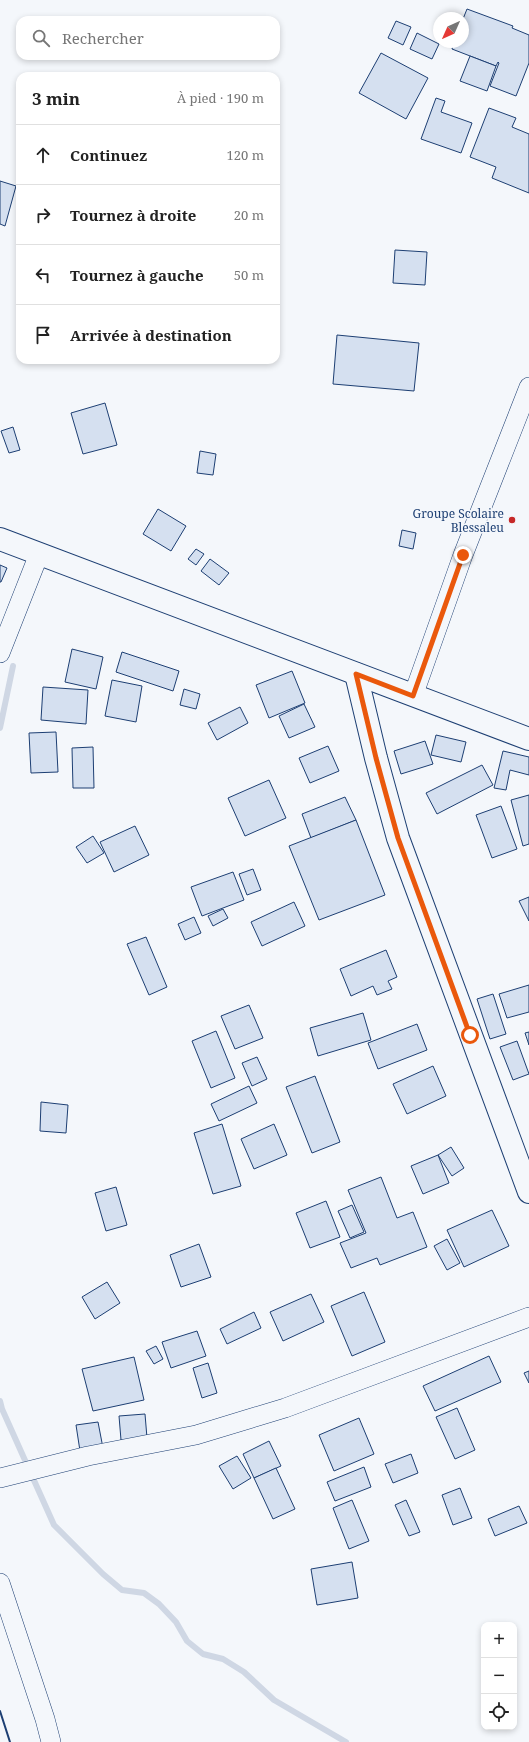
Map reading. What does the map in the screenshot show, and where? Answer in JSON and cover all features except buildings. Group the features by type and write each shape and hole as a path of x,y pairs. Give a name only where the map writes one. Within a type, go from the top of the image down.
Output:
{"main road":[{"path":"0,539 529,739"},
{"path":"356,674 376,758 398,838 529,1192"}],"street":[{"path":"413,696 463,555 529,387"},
{"path":"0,653 39,554"},
{"path":"0,1478 88,1456 196,1435 278,1411 529,1317"},
{"path":"0,1583 45,1719 51,1742"}],"waterway":[{"path":"0,728 13,666"},
{"path":"0,1401 2,1409 54,1525 103,1574 122,1590 144,1593 159,1604 176,1622 187,1641 203,1654 223,1659 244,1672 274,1700 346,1742"}],"wall":[{"path":"0,1711 10,1742"}],"place":[{"name":"Groupe Scolaire Blessaleu","path":"512,520"}],"route":[{"path":"463,555 413,696 356,674 386,798 398,838 420,902 470,1035"}]}
